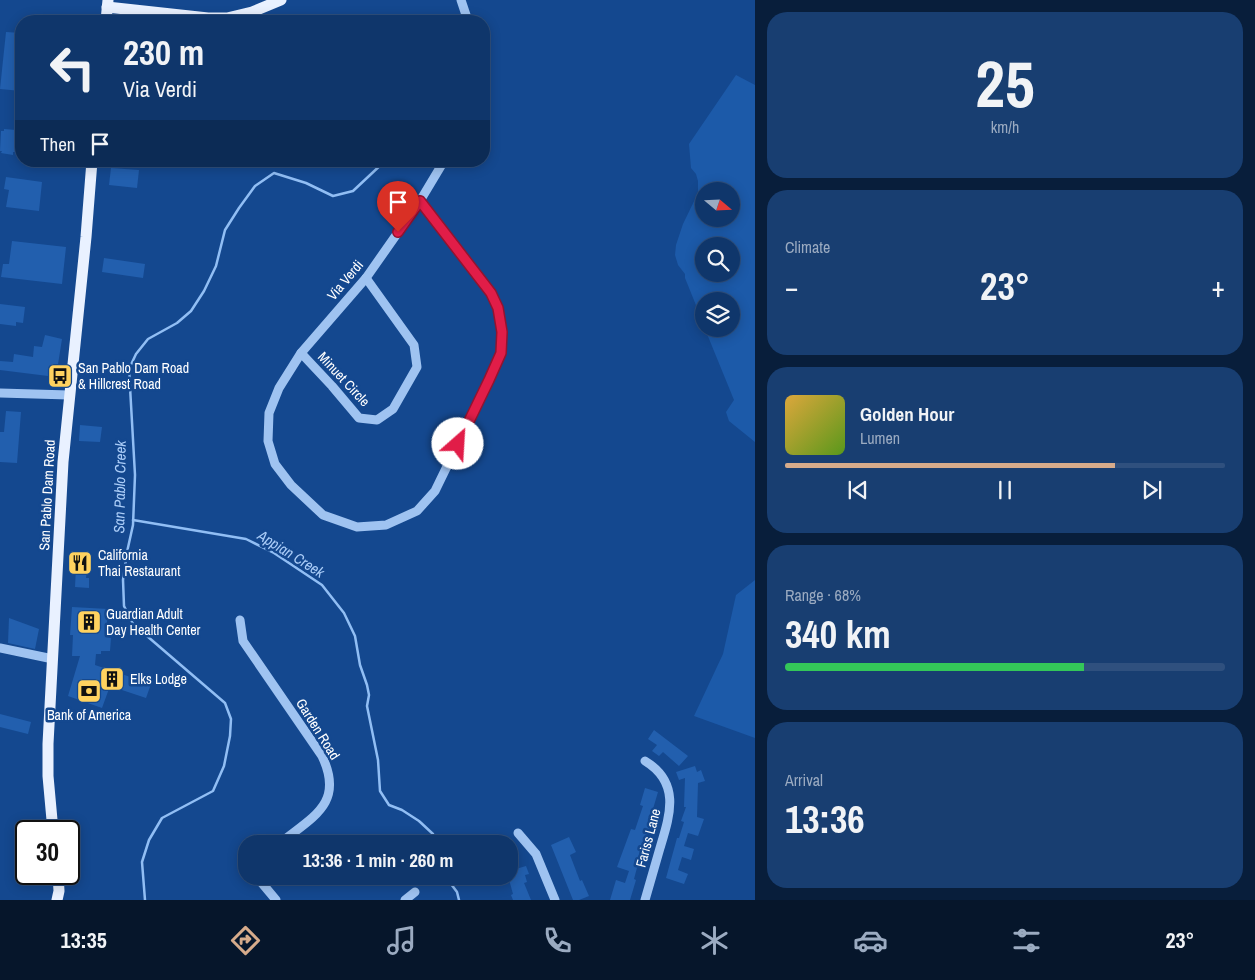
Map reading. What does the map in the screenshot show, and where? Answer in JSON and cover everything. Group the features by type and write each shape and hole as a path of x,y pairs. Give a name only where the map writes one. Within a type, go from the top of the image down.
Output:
{"main road":[{"path":"240,15 281,0"},
{"path":"108,3 188,15"},
{"name":"San Pablo Dam Road","path":"52,820 48,764 62,468 92,167"},
{"path":"58,895 68,900"}],"street":[{"path":"461,0 466,15"},
{"name":"Via Verdi","path":"420,201 491,293 498,308 502,332 501,353 435,491 417,511 386,525 357,527 323,515 291,485 275,464 268,441 269,413 279,388 301,353 366,278 420,201 440,167"},
{"name":"Minuet Circle","path":"301,353 359,418 378,420 393,409 417,366 414,345 366,278"},
{"path":"0,393 69,395"},
{"name":"Garden Road","path":"240,620 243,641 322,756 330,776 328,798 322,808 290,835"},
{"path":"0,648 52,659"},
{"name":"Fariss Lane","path":"645,761 658,771 668,786 671,808 645,900"},
{"path":"518,832 536,854 555,900"},
{"path":"264,885 276,900"},
{"path":"405,900 415,892"}],"shaded area":[{"path":"736,75 755,85 755,442 729,421 726,412 734,400 708,337 740,337 740,292 695,292 695,303 685,274 678,265 675,255 676,245 683,224 695,199 695,228 740,228 740,182 698,182 696,174 691,168 689,144"},
{"path":"755,580 755,738 694,716 723,654 736,595"}],"building":[{"path":"6,32 15,33 15,90 0,89"},
{"path":"4,129 15,130 15,152 13,152 13,155 1,153 2,151 0,151 1,131 4,131"},
{"path":"111,168 139,170 137,188 109,185"},
{"path":"6,177 42,182 39,211 6,207 9,190 4,189"},
{"path":"12,241 66,247 62,284 1,277 3,264 9,264"},
{"path":"104,258 145,264 143,278 102,272"},
{"path":"0,304 25,307 23,323 16,322 16,326 0,324"},
{"path":"45,335 62,339 56,377 0,370 0,361 13,362 14,354 33,357 34,346 42,347"},
{"path":"6,411 21,412 17,463 0,462 0,432 4,432"},
{"path":"80,425 102,427 100,442 79,441"},
{"path":"73,558 88,558 86,578 89,578 89,588 75,587 76,567 73,567"},
{"path":"72,607 108,609 106,637 111,638 110,651 101,651 101,654 96,654 95,665 151,684 146,698 110,686 102,708 68,696 80,656 72,656 73,635 70,635"},
{"path":"9,618 39,629 35,649 8,643"},
{"path":"0,714 31,722 28,734 0,727"},
{"path":"654,730 688,756 679,766 663,752 659,756 652,751 657,745 648,739"},
{"path":"695,766 697,772 701,770 705,781 698,783 697,817 704,819 698,836 688,833 684,846 694,849 691,860 682,857 678,870 688,874 684,884 666,878 677,838 679,838 684,822 681,821 686,807 684,807 685,778 679,780 676,772"},
{"path":"645,788 658,792 650,819 653,820 640,864 638,864 634,879 636,880 630,900 610,900 616,880 625,883 629,871 617,867 631,829 635,830 643,806 640,805"},
{"path":"569,837 576,852 570,855 580,881 582,880 589,896 579,900 573,900 551,845"},
{"path":"526,866 529,874 525,875 527,882 524,883 531,900 513,900 510,885 518,885 518,868"}],"waterway":[{"name":"San Pablo Creek","path":"145,900 142,862 149,840 162,818 213,791 224,766 230,736 231,719 225,703 133,624 124,606 123,580 133,525 135,475 129,369 136,354 148,339 177,323 191,311 204,291 216,266 225,230 255,186 274,173 306,183 333,196 353,191 379,167"},
{"name":"Appian Creek","path":"133,520 246,539 274,553 322,585 344,613 355,636 360,665 369,695 367,706 378,760 380,791 389,805 402,810 419,821 433,835"},
{"name":"Appian Creek","path":"452,885 457,892 459,900"}],"place":[{"name":"San Pablo Dam Road & Hillcrest Road","path":"60,376"},
{"name":"California Thai Restaurant","path":"80,563"},
{"name":"Guardian Adult Day Health Center","path":"89,622"},
{"name":"Elks Lodge","path":"112,679"},
{"name":"Bank of America","path":"89,691"}],"route":[{"path":"398,232 420,201 491,293 498,308 502,332 501,353 458,444"}]}
